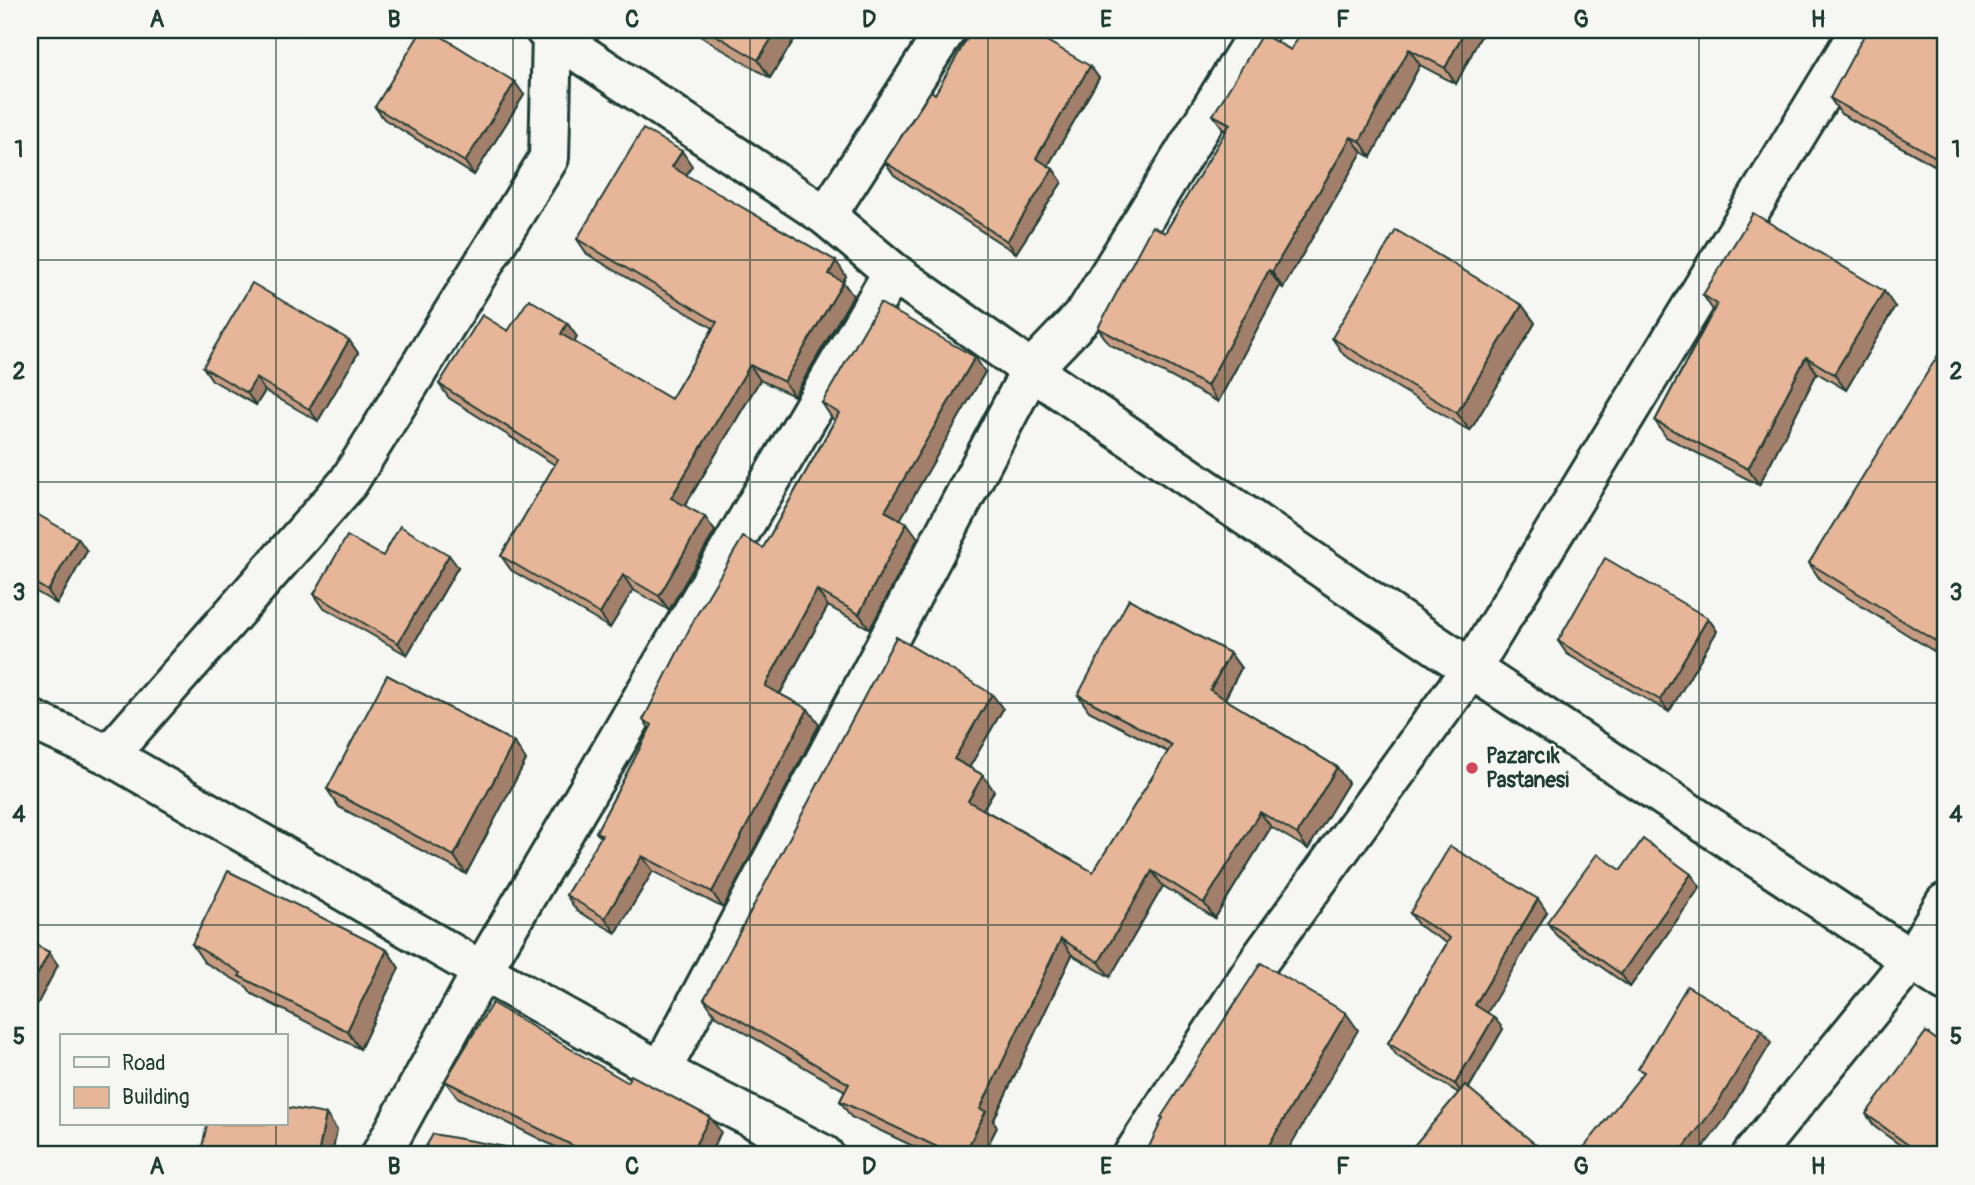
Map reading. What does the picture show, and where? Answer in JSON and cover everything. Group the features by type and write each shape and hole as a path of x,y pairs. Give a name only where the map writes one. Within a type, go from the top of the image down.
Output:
{"street":[{"path":"826,216 946,30"},
{"path":"661,1070 1031,370 1085,314 1260,30"},
{"path":"1133,1155 1261,958 1471,669 1860,30"},
{"path":"550,31 826,216 894,272 1031,370 1471,669 1945,982"},
{"path":"109,755 348,483 550,158 550,31"},
{"path":"381,1155 482,971 894,272"},
{"path":"30,719 109,755 482,971 661,1070 824,1155"},
{"path":"1752,1155 1912,960 1945,903"}],"building":[{"path":"422,30 431,30 515,82 465,162 375,107"},
{"path":"707,30 777,30 758,60"},
{"path":"972,30 1028,30 1090,66 1036,158 1053,169 1007,241 885,162 931,91 935,94"},
{"path":"1302,30 1465,30 1445,68 1409,49 1360,141 1351,137 1272,272 1269,270 1207,386 1098,328 1152,226 1165,233 1230,124 1213,115 1262,34 1291,50"},
{"path":"1867,30 1945,30 1945,162 1830,98"},
{"path":"643,129 682,151 672,167 836,261 829,274 843,282 784,382 750,365 671,498 705,517 659,596 623,575 600,614 501,556 558,459 439,384 482,315 508,331 529,299 567,323 561,334 671,399 717,322 577,239"},
{"path":"1753,213 1884,291 1834,374 1806,357 1748,469 1655,421 1717,304 1703,295"},
{"path":"1396,230 1522,305 1457,413 1332,338"},
{"path":"252,283 349,340 309,409 256,378 247,393 203,367"},
{"path":"880,303 975,357 885,511 907,523 859,614 817,590 765,686 808,709 712,892 642,856 605,918 566,895 602,835 596,832 652,725 643,720 696,616 743,537 763,548 839,413 822,403"},
{"path":"1940,352 1945,355 1945,647 1809,563"},
{"path":"30,510 78,538 48,591 30,580"},
{"path":"400,526 449,555 398,643 314,594 347,536 383,556"},
{"path":"1605,558 1708,618 1660,700 1558,641"},
{"path":"1129,599 1230,653 1210,690 1337,767 1297,834 1260,812 1204,903 1152,871 1099,962 1061,939 980,1109 986,1111 964,1155 954,1155 840,1101 849,1084 704,999 896,637 992,694 954,759 983,775 968,801 1093,872 1172,745 1078,695"},
{"path":"387,675 514,742 454,856 327,789"},
{"path":"1643,839 1691,874 1621,974 1547,922 1597,854 1621,870"},
{"path":"1450,846 1538,899 1475,1005 1494,1017 1455,1084 1388,1043 1450,938 1410,913"},
{"path":"228,871 387,950 347,1031 239,976 241,973 192,944"},
{"path":"30,942 49,952 30,989"},
{"path":"1261,963 1346,1013 1263,1155 1145,1155 1163,1118 1161,1117"},
{"path":"1687,986 1762,1030 1716,1106 1678,1155 1578,1155 1644,1072 1638,1069"},
{"path":"492,1003 627,1082 631,1075 710,1117 690,1155 591,1155 445,1081"},
{"path":"1926,1032 1945,1046 1945,1155 1922,1155 1866,1114"},
{"path":"1465,1085 1548,1155 1406,1155"},
{"path":"287,1107 326,1114 318,1155 200,1155 207,1126 287,1126"},
{"path":"433,1134 550,1155 421,1155"}],"place":[{"name":"Pazarcık Pastanesi","path":"1472,768"}]}
